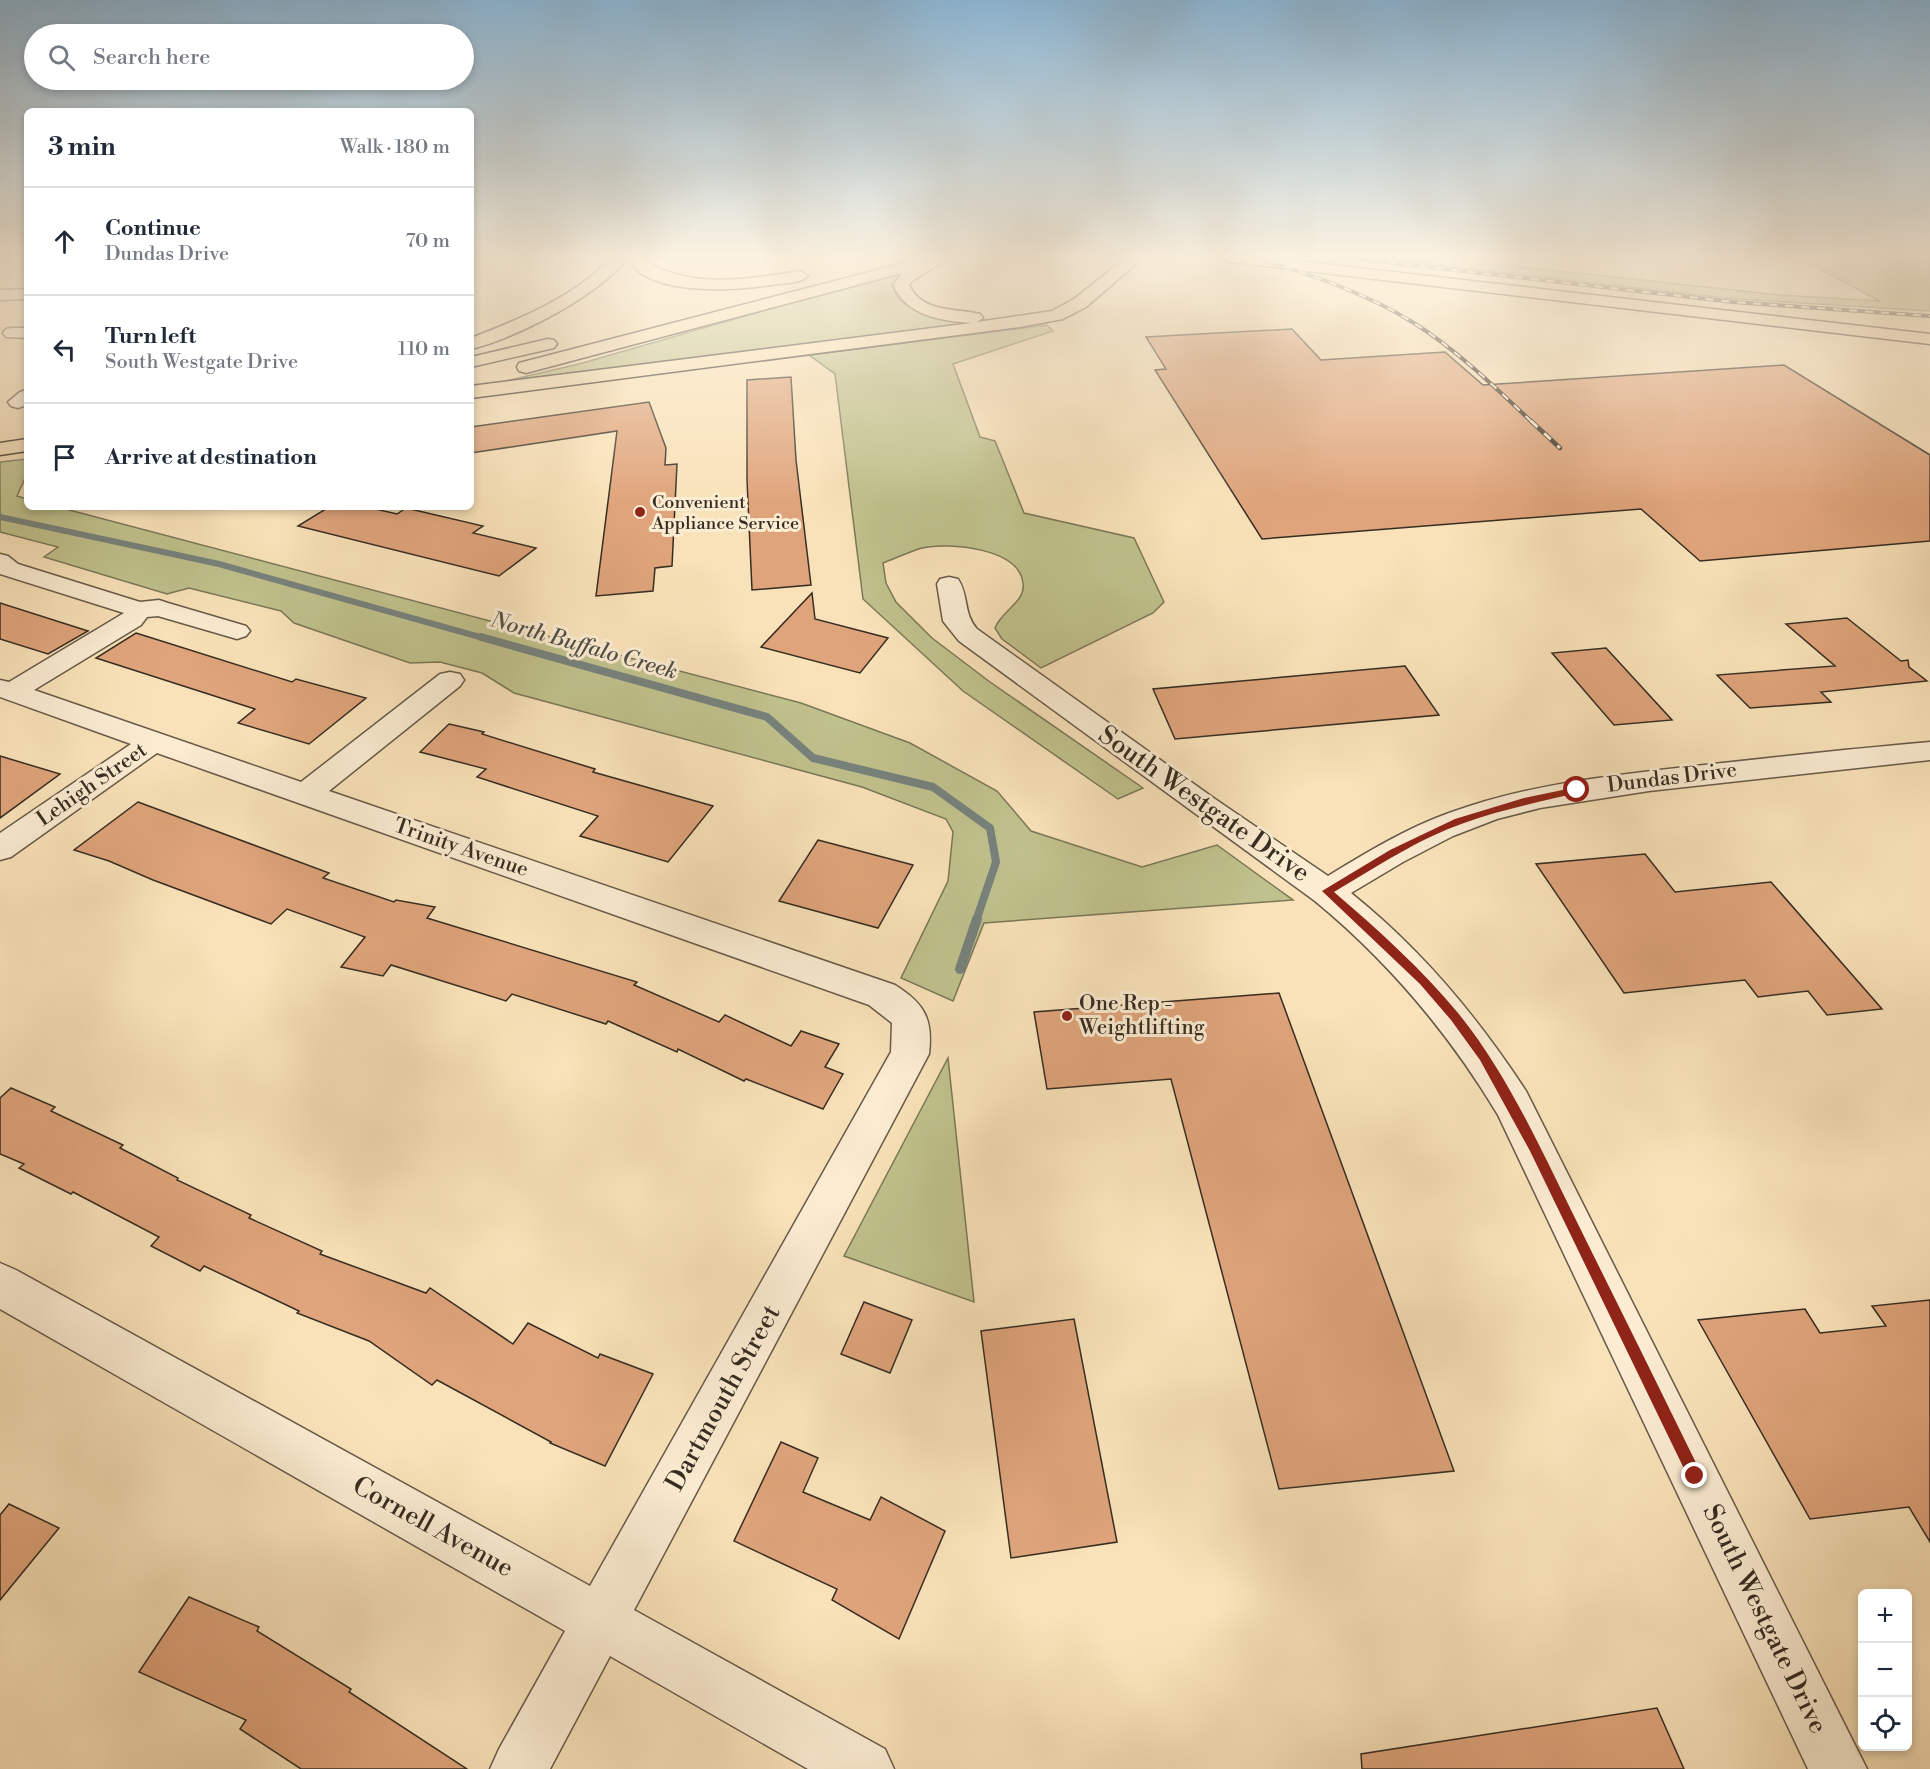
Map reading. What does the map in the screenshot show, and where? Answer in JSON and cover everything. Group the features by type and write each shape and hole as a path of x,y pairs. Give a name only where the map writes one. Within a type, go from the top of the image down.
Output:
{"main road":[{"path":"474,361 566,340"},
{"path":"474,377 628,340"},
{"path":"474,392 882,340"},
{"path":"0,430 24,427"},
{"path":"0,449 24,445"}],"street":[{"path":"0,561 9,569 140,610 159,608 237,631"},
{"name":"South Westgate Drive","path":"949,584 956,621 968,635 1205,807 1327,891 1389,946 1424,981 1461,1025 1506,1094 1838,1769"},
{"path":"6,690 132,620 140,610"},
{"path":"306,794 450,680"},
{"name":"Trinity Avenue","path":"6,690 882,995 903,1008 911,1023"},
{"name":"Lehigh Street","path":"0,849 155,741"},
{"name":"Dundas Drive","path":"1327,891 1393,852 1431,833 1495,809 1548,795 1756,768 1930,751"},
{"name":"Dartmouth Street","path":"519,1769 910,1054 911,1023"},
{"name":"Cornell Avenue","path":"0,1285 865,1769"}],"green space":[{"path":"664,340 847,340 506,381 579,364"},
{"path":"932,340 1027,340 953,364 980,437 995,441 1024,513 1134,538 1164,602 1153,613 1041,668 1002,639 995,628 1002,616 1021,596 1023,590 1019,571 1009,562 996,555 965,547 922,548 883,563 886,583 896,602 932,638 990,682 1143,788 1118,799 963,691 863,599 835,374 809,355"},
{"path":"24,459 24,481 17,496 24,498 24,510 69,510 801,703 910,743 997,791 1031,831 1142,867 1217,845 1293,900 984,923 953,1001 901,978 948,881 953,832 946,819 862,787 514,693 482,673 440,662 410,663 294,623 281,611 189,588 167,594 44,557 58,547 0,532 0,462"},
{"path":"948,1058 974,1302 844,1256"}],"building":[{"path":"1148,340 1302,340 1321,360 1445,352 1483,385 1784,365 1930,455 1930,541 1700,561 1641,509 1262,539 1155,370 1166,369"},
{"path":"791,377 796,460 811,585 752,590 747,480 747,380"},
{"path":"649,402 666,448 665,465 677,464 672,566 655,568 653,591 596,596 617,431 474,453 474,427"},
{"path":"324,510 380,510 397,514 403,510 415,510 483,526 473,533 536,548 499,576 298,526"},
{"path":"812,593 815,619 888,638 860,673 761,647"},
{"path":"0,603 88,631 48,654 0,639"},
{"path":"1847,618 1901,661 1908,660 1909,667 1927,681 1821,692 1831,702 1750,708 1717,675 1835,666 1786,624"},
{"path":"136,633 292,682 296,679 366,698 309,744 238,723 255,709 96,658"},
{"path":"1606,648 1672,720 1614,725 1552,653"},
{"path":"1405,666 1439,715 1175,739 1153,689"},
{"path":"449,724 484,732 482,734 595,769 593,772 713,806 668,862 580,836 598,816 477,777 486,769 420,752"},
{"path":"0,756 60,774 0,818"},
{"path":"138,802 329,873 323,878 394,902 396,900 435,907 427,918 637,982 634,985 719,1022 725,1015 791,1046 801,1031 839,1044 825,1067 843,1074 823,1109 746,1079 744,1081 678,1049 677,1052 608,1021 606,1024 512,994 506,1001 391,965 383,976 341,967 365,937 287,909 271,924 109,861 74,850"},
{"path":"818,840 913,865 878,928 779,901"},
{"path":"1645,854 1675,892 1771,882 1882,1009 1827,1015 1808,991 1758,997 1745,980 1624,993 1536,864"},
{"path":"1279,993 1454,1471 1279,1489 1171,1079 1047,1089 1034,1012"},
{"path":"11,1088 55,1107 51,1111 123,1145 120,1148 178,1178 177,1180 251,1215 249,1218 322,1251 320,1254 426,1293 430,1288 513,1344 528,1323 598,1358 600,1354 653,1374 605,1466 550,1443 437,1380 432,1385 369,1341 297,1313 299,1311 204,1266 200,1271 151,1246 159,1237 73,1192 71,1194 19,1168 24,1164 0,1154 0,1098"},
{"path":"1930,1300 1930,1542 1909,1507 1810,1519 1698,1320 1805,1309 1820,1333 1886,1326 1872,1306"},
{"path":"864,1302 912,1320 890,1373 841,1354"},
{"path":"1074,1319 1117,1542 1011,1558 981,1331"},
{"path":"781,1442 818,1458 803,1492 870,1520 881,1497 945,1531 899,1639 832,1600 837,1589 734,1541"},
{"path":"9,1504 59,1528 0,1600 0,1515"},
{"path":"189,1597 259,1627 257,1631 351,1689 349,1692 467,1769 301,1769 240,1729 246,1720 139,1672"},
{"path":"1657,1708 1684,1769 1362,1769 1361,1754"}],"waterway":[{"name":"North Buffalo Creek","path":"0,517 219,564 487,639"},
{"name":"North Buffalo Creek","path":"481,637 767,717 813,758 933,787 990,828 996,862 976,921"},
{"name":"North Buffalo Creek","path":"960,969 977,919"}],"railway":[{"path":"1437,340 1461,357 1533,423"},
{"path":"1531,421 1560,448"}],"place":[{"name":"Convenient Appliance Service","path":"640,512"},
{"name":"One Rep - Weightlifting","path":"1067,1016"}],"route":[{"path":"1577,790 1524,801 1458,821 1393,852 1327,891 1389,946 1424,981 1455,1017 1484,1057 1512,1103 1695,1476"}]}
